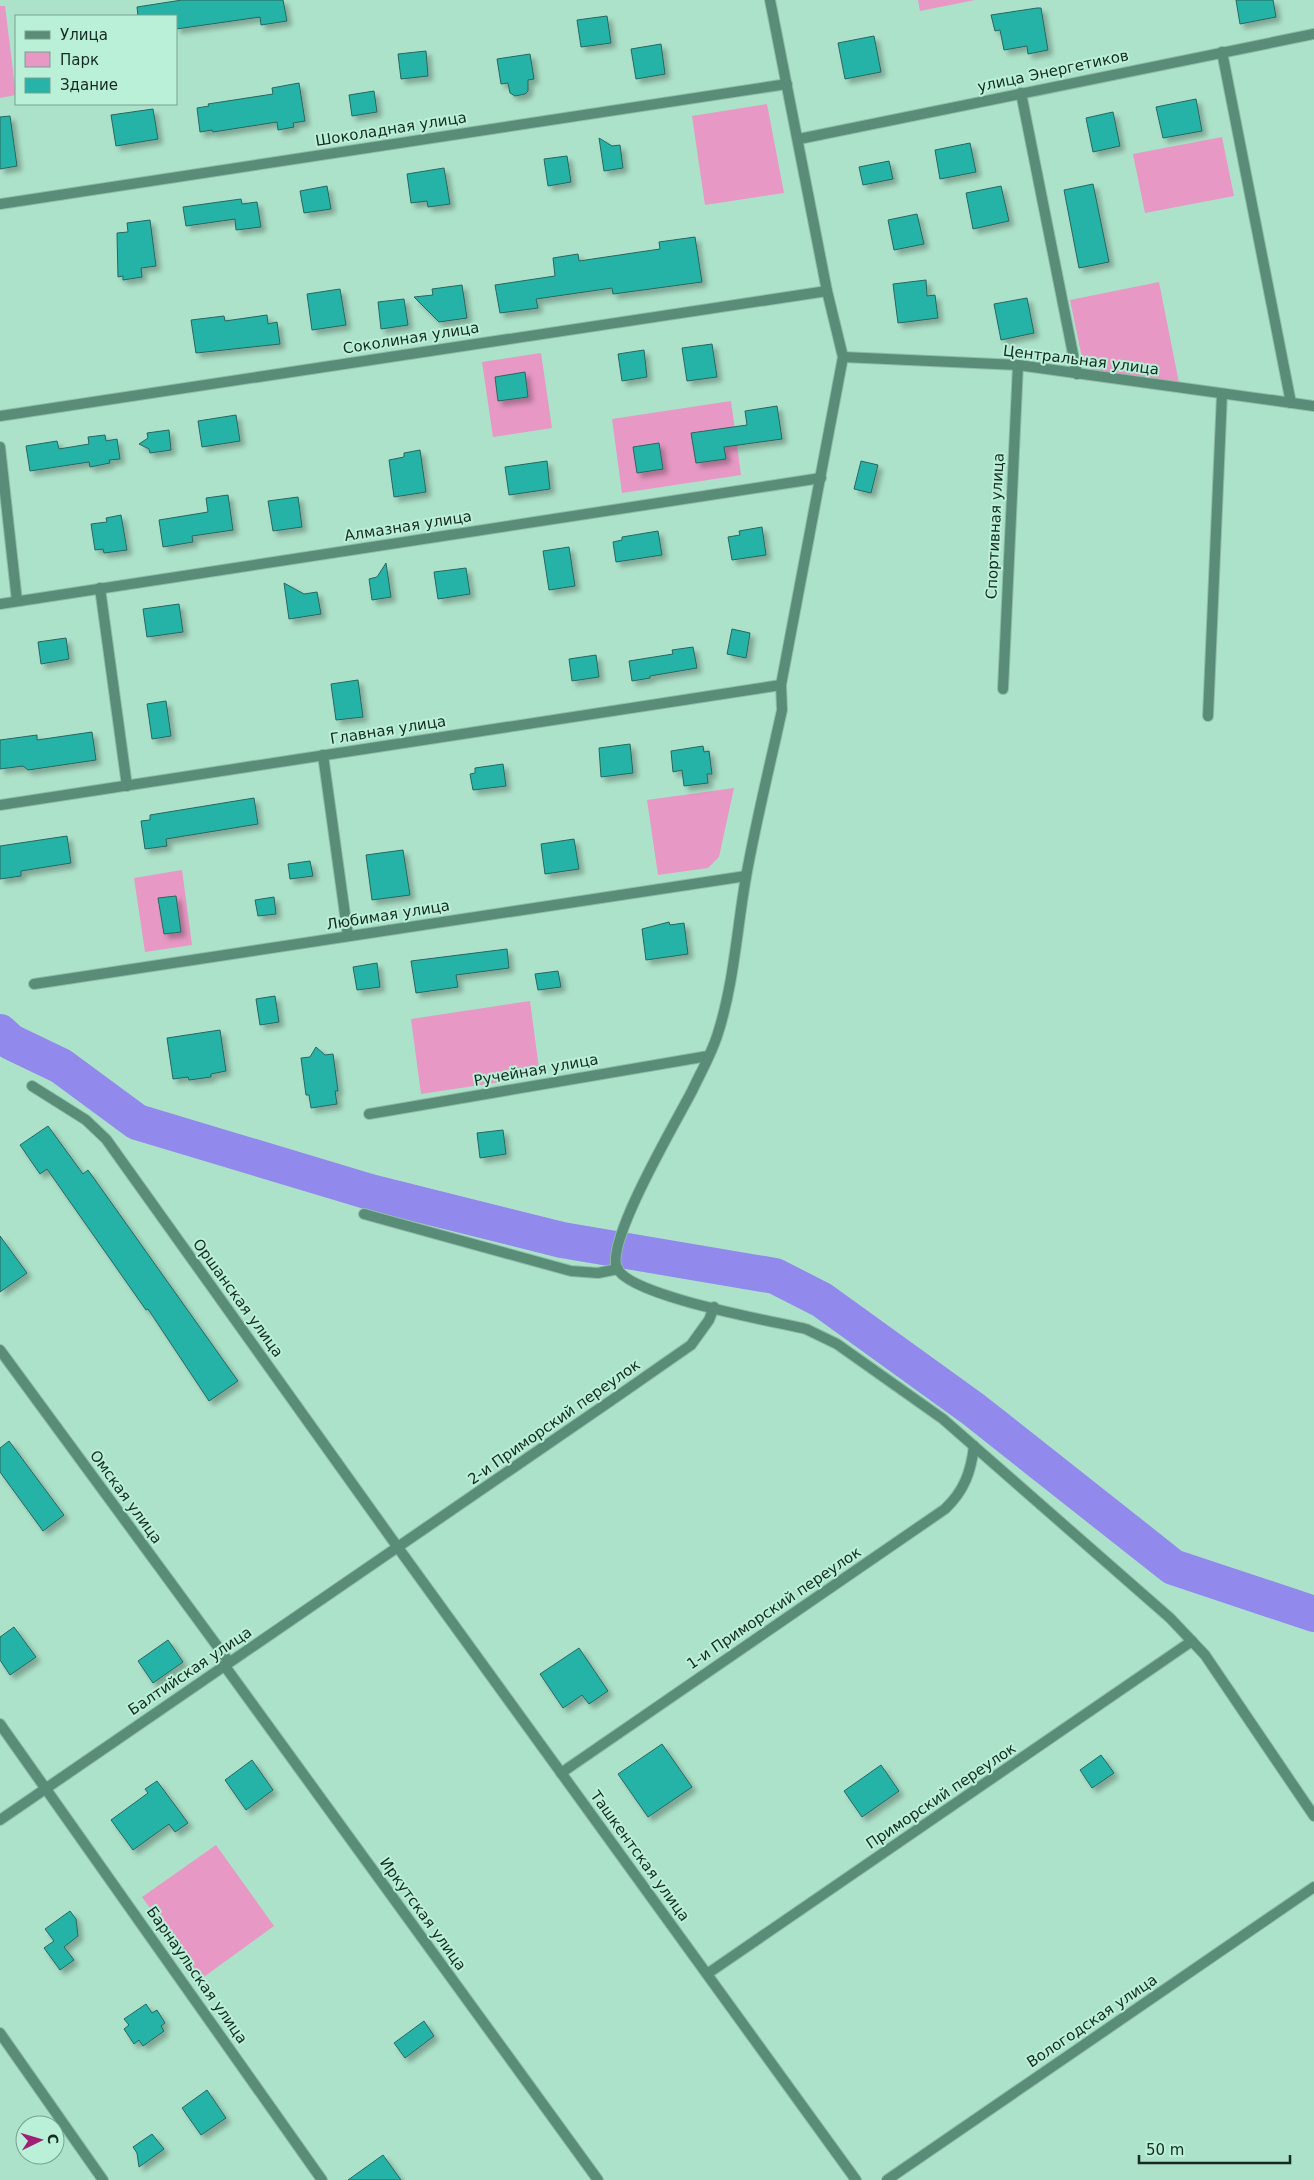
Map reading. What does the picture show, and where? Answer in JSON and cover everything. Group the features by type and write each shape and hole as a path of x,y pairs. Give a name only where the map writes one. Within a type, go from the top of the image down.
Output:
{"street":[{"path":"770,0 827,291 843,356 781,685 782,710 746,876 727,996 718,1034 626,1218 615,1252 618,1269 624,1278 639,1286 714,1307 806,1329 837,1344 943,1419 1170,1618 1215,1670 1314,1816"},
{"name":"улица Энергетиков","path":"798,139 1314,34"},
{"path":"1222,52 1291,403"},
{"name":"Шоколадная улица","path":"0,204 787,84"},
{"path":"1021,93 1078,374"},
{"name":"Соколиная улица","path":"0,416 827,291"},
{"name":"Центральная улица","path":"843,356 1018,366 1314,406"},
{"name":"Спортивная улица","path":"1003,689 1018,366"},
{"path":"1208,716 1222,394"},
{"path":"0,447 17,601"},
{"name":"Алмазная улица","path":"0,604 821,478"},
{"path":"100,588 127,786"},
{"name":"Главная улица","path":"0,805 781,685"},
{"path":"323,755 348,936"},
{"name":"Любимая улица","path":"34,984 746,876"},
{"name":"Ручейная улица","path":"369,1114 708,1056"},
{"name":"Оршанская улица","path":"32,1086 86,1120 106,1139 398,1549"},
{"path":"364,1214 571,1272 598,1273 618,1269"},
{"name":"2-и Приморский переулок","path":"398,1549 691,1344 709,1320 714,1307"},
{"name":"Омская улица","path":"0,1350 226,1664"},
{"name":"1-и Приморский переулок","path":"561,1773 945,1509 958,1497 966,1481 974,1446"},
{"name":"Балтийская улица","path":"0,1820 226,1664 398,1549"},
{"name":"Ташкентская улица","path":"398,1549 856,2180"},
{"name":"Приморский переулок","path":"707,1974 1192,1642"},
{"name":"Иркутская улица","path":"226,1664 598,2180"},
{"name":"Барнаульская улица","path":"0,1724 322,2180"},
{"name":"Вологодская улица","path":"887,2180 1314,1887"},
{"path":"0,2034 103,2180"}],"green space":[{"path":"918,0 975,0 920,11"},
{"path":"0,6 5,6 15,95 0,98"},
{"path":"767,104 784,193 705,205 692,116"},
{"path":"1222,137 1234,196 1145,213 1133,154"},
{"path":"1159,282 1179,383 1092,370 1082,358 1070,300"},
{"path":"541,353 552,428 493,437 482,362"},
{"path":"731,401 741,475 622,493 612,419"},
{"path":"734,788 719,857 708,868 658,875 647,800"},
{"path":"182,870 192,945 145,952 134,878"},
{"path":"530,1001 540,1076 421,1094 411,1019"},
{"path":"216,1845 274,1926 201,1979 142,1897"}],"building":[{"path":"182,0 283,0 287,21 261,25 260,17 178,29 178,15 138,15 137,7"},
{"path":"1236,0 1273,0 1276,17 1240,24"},
{"path":"1041,8 1048,50 1028,54 1027,46 1004,50 1000,30 995,31 991,15"},
{"path":"607,16 611,43 581,47 577,20"},
{"path":"874,36 881,72 845,79 838,43"},
{"path":"661,44 665,74 636,79 631,49"},
{"path":"426,51 428,76 401,79 398,54"},
{"path":"530,54 534,79 528,80 528,91 525,94 515,96 510,93 508,83 501,84 497,59"},
{"path":"299,83 305,121 293,123 294,127 278,130 277,122 213,132 212,130 200,132 197,108 209,106 208,104 273,94 272,88"},
{"path":"374,91 377,112 352,116 349,95"},
{"path":"1196,99 1202,131 1163,138 1156,107"},
{"path":"153,109 158,139 116,146 111,115"},
{"path":"1113,112 1120,146 1093,152 1086,118"},
{"path":"10,116 17,166 0,169 0,117"},
{"path":"599,138 612,146 620,145 623,168 604,171"},
{"path":"970,143 976,172 940,179 935,150"},
{"path":"567,156 571,182 548,186 544,159"},
{"path":"889,161 893,179 863,185 859,167"},
{"path":"444,168 450,204 428,207 427,201 411,203 407,174"},
{"path":"1093,184 1109,262 1079,268 1064,190"},
{"path":"327,186 331,209 304,213 300,191"},
{"path":"1001,186 1009,221 973,229 966,193"},
{"path":"241,199 242,204 257,202 261,227 236,230 235,219 186,226 183,207"},
{"path":"917,214 924,244 894,250 888,220"},
{"path":"150,220 156,266 141,268 142,277 123,280 123,276 118,277 117,233 128,232 127,223"},
{"path":"695,237 702,282 613,294 612,288 536,299 538,308 500,313 495,285 555,276 553,258 578,254 579,261 660,249 659,242"},
{"path":"926,280 927,296 935,295 938,318 898,323 893,284"},
{"path":"462,285 467,318 439,322 414,297 433,295 432,289"},
{"path":"340,289 346,325 312,330 307,294"},
{"path":"1027,298 1034,333 1001,340 994,304"},
{"path":"404,299 408,325 381,329 378,302"},
{"path":"267,315 268,324 277,322 280,344 196,353 191,320 224,316 225,321"},
{"path":"712,344 717,377 687,381 682,348"},
{"path":"644,350 647,377 622,381 618,354"},
{"path":"525,372 528,397 498,401 495,377"},
{"path":"777,406 782,439 724,447 726,459 696,463 691,433 747,425 745,411"},
{"path":"236,415 240,441 202,447 198,421"},
{"path":"169,430 171,450 150,453 149,449 139,444 148,438 147,433"},
{"path":"105,435 106,441 117,439 120,459 109,460 110,463 90,467 89,462 30,471 26,446 57,441 59,449 89,444 88,437"},
{"path":"659,443 663,469 637,473 633,447"},
{"path":"420,450 426,492 394,497 389,460 404,457 404,453"},
{"path":"547,461 550,489 509,495 505,467"},
{"path":"861,461 878,465 871,493 854,489"},
{"path":"228,495 233,530 192,536 193,542 163,547 159,520 208,512 206,498"},
{"path":"298,497 302,527 273,531 268,501"},
{"path":"121,515 127,550 104,553 103,549 95,550 91,524 107,522 106,518"},
{"path":"762,527 766,555 732,560 728,537 740,535 739,531"},
{"path":"658,531 662,555 616,562 613,542 622,540 622,537"},
{"path":"569,547 575,586 549,590 543,551"},
{"path":"386,563 391,597 372,600 369,579 377,577"},
{"path":"466,568 470,594 438,599 434,572"},
{"path":"284,583 304,594 317,592 321,614 289,619"},
{"path":"179,604 183,632 147,637 143,609"},
{"path":"732,629 750,633 746,658 727,654"},
{"path":"66,638 69,659 41,664 38,642"},
{"path":"693,647 697,668 632,681 629,661 673,654 672,650"},
{"path":"596,655 599,677 572,681 569,659"},
{"path":"358,680 363,717 336,720 331,684"},
{"path":"166,701 171,736 152,739 147,704"},
{"path":"92,732 96,760 28,770 23,766 0,769 0,740 37,735 37,740"},
{"path":"630,744 633,773 601,777 599,748"},
{"path":"703,746 704,752 709,751 712,774 707,774 708,783 684,786 682,770 673,772 671,751"},
{"path":"503,764 506,786 473,790 470,774 475,773 475,768"},
{"path":"254,798 258,824 166,839 167,846 145,849 141,821 150,820 150,815"},
{"path":"67,836 71,863 21,871 21,876 0,879 0,846"},
{"path":"574,839 579,869 545,874 541,844"},
{"path":"403,850 410,895 372,900 366,855"},
{"path":"310,861 313,876 290,879 288,864"},
{"path":"176,896 181,932 164,934 158,898"},
{"path":"274,897 276,914 258,916 255,900"},
{"path":"669,922 670,925 684,923 688,954 646,960 642,929"},
{"path":"507,949 509,968 456,975 458,987 416,993 411,961"},
{"path":"377,963 380,987 357,990 353,967"},
{"path":"558,971 561,987 538,990 535,974"},
{"path":"275,996 279,1022 260,1025 256,999"},
{"path":"220,1030 226,1071 211,1074 211,1077 189,1080 188,1077 173,1079 167,1038"},
{"path":"316,1047 325,1055 333,1054 338,1091 335,1091 337,1104 311,1108 309,1095 306,1095 301,1058 310,1057"},
{"path":"48,1126 83,1174 88,1170 238,1381 209,1401 148,1309 146,1310 47,1169 40,1174 20,1145"},
{"path":"503,1130 506,1154 480,1158 477,1133"},
{"path":"0,1236 27,1273 0,1292"},
{"path":"9,1441 64,1515 43,1531 0,1472 0,1448"},
{"path":"14,1627 36,1657 10,1675 0,1660 0,1637"},
{"path":"168,1640 183,1662 153,1683 138,1661"},
{"path":"579,1648 608,1691 589,1704 582,1695 563,1708 540,1674"},
{"path":"662,1744 692,1787 648,1817 618,1774"},
{"path":"1101,1755 1114,1773 1092,1788 1080,1770"},
{"path":"252,1760 273,1790 246,1810 225,1780"},
{"path":"881,1765 899,1791 862,1817 844,1791"},
{"path":"157,1781 188,1823 175,1832 169,1824 133,1850 111,1820 148,1793 145,1789"},
{"path":"70,1911 76,1919 78,1936 64,1947 74,1960 60,1970 44,1948 54,1941 45,1929"},
{"path":"146,2004 152,2013 157,2010 165,2023 161,2026 164,2031 143,2046 139,2040 134,2044 124,2029 129,2025 124,2019"},
{"path":"424,2021 434,2036 405,2058 394,2043"},
{"path":"207,2090 226,2118 201,2135 182,2108"},
{"path":"152,2134 164,2149 139,2167 137,2153 133,2147"},
{"path":"383,2155 401,2180 348,2180"}],"waterway":[{"path":"0,1032 11,1042 61,1066 137,1122 370,1192 562,1240 775,1276 822,1300 973,1409 1173,1567 1314,1614"}]}
